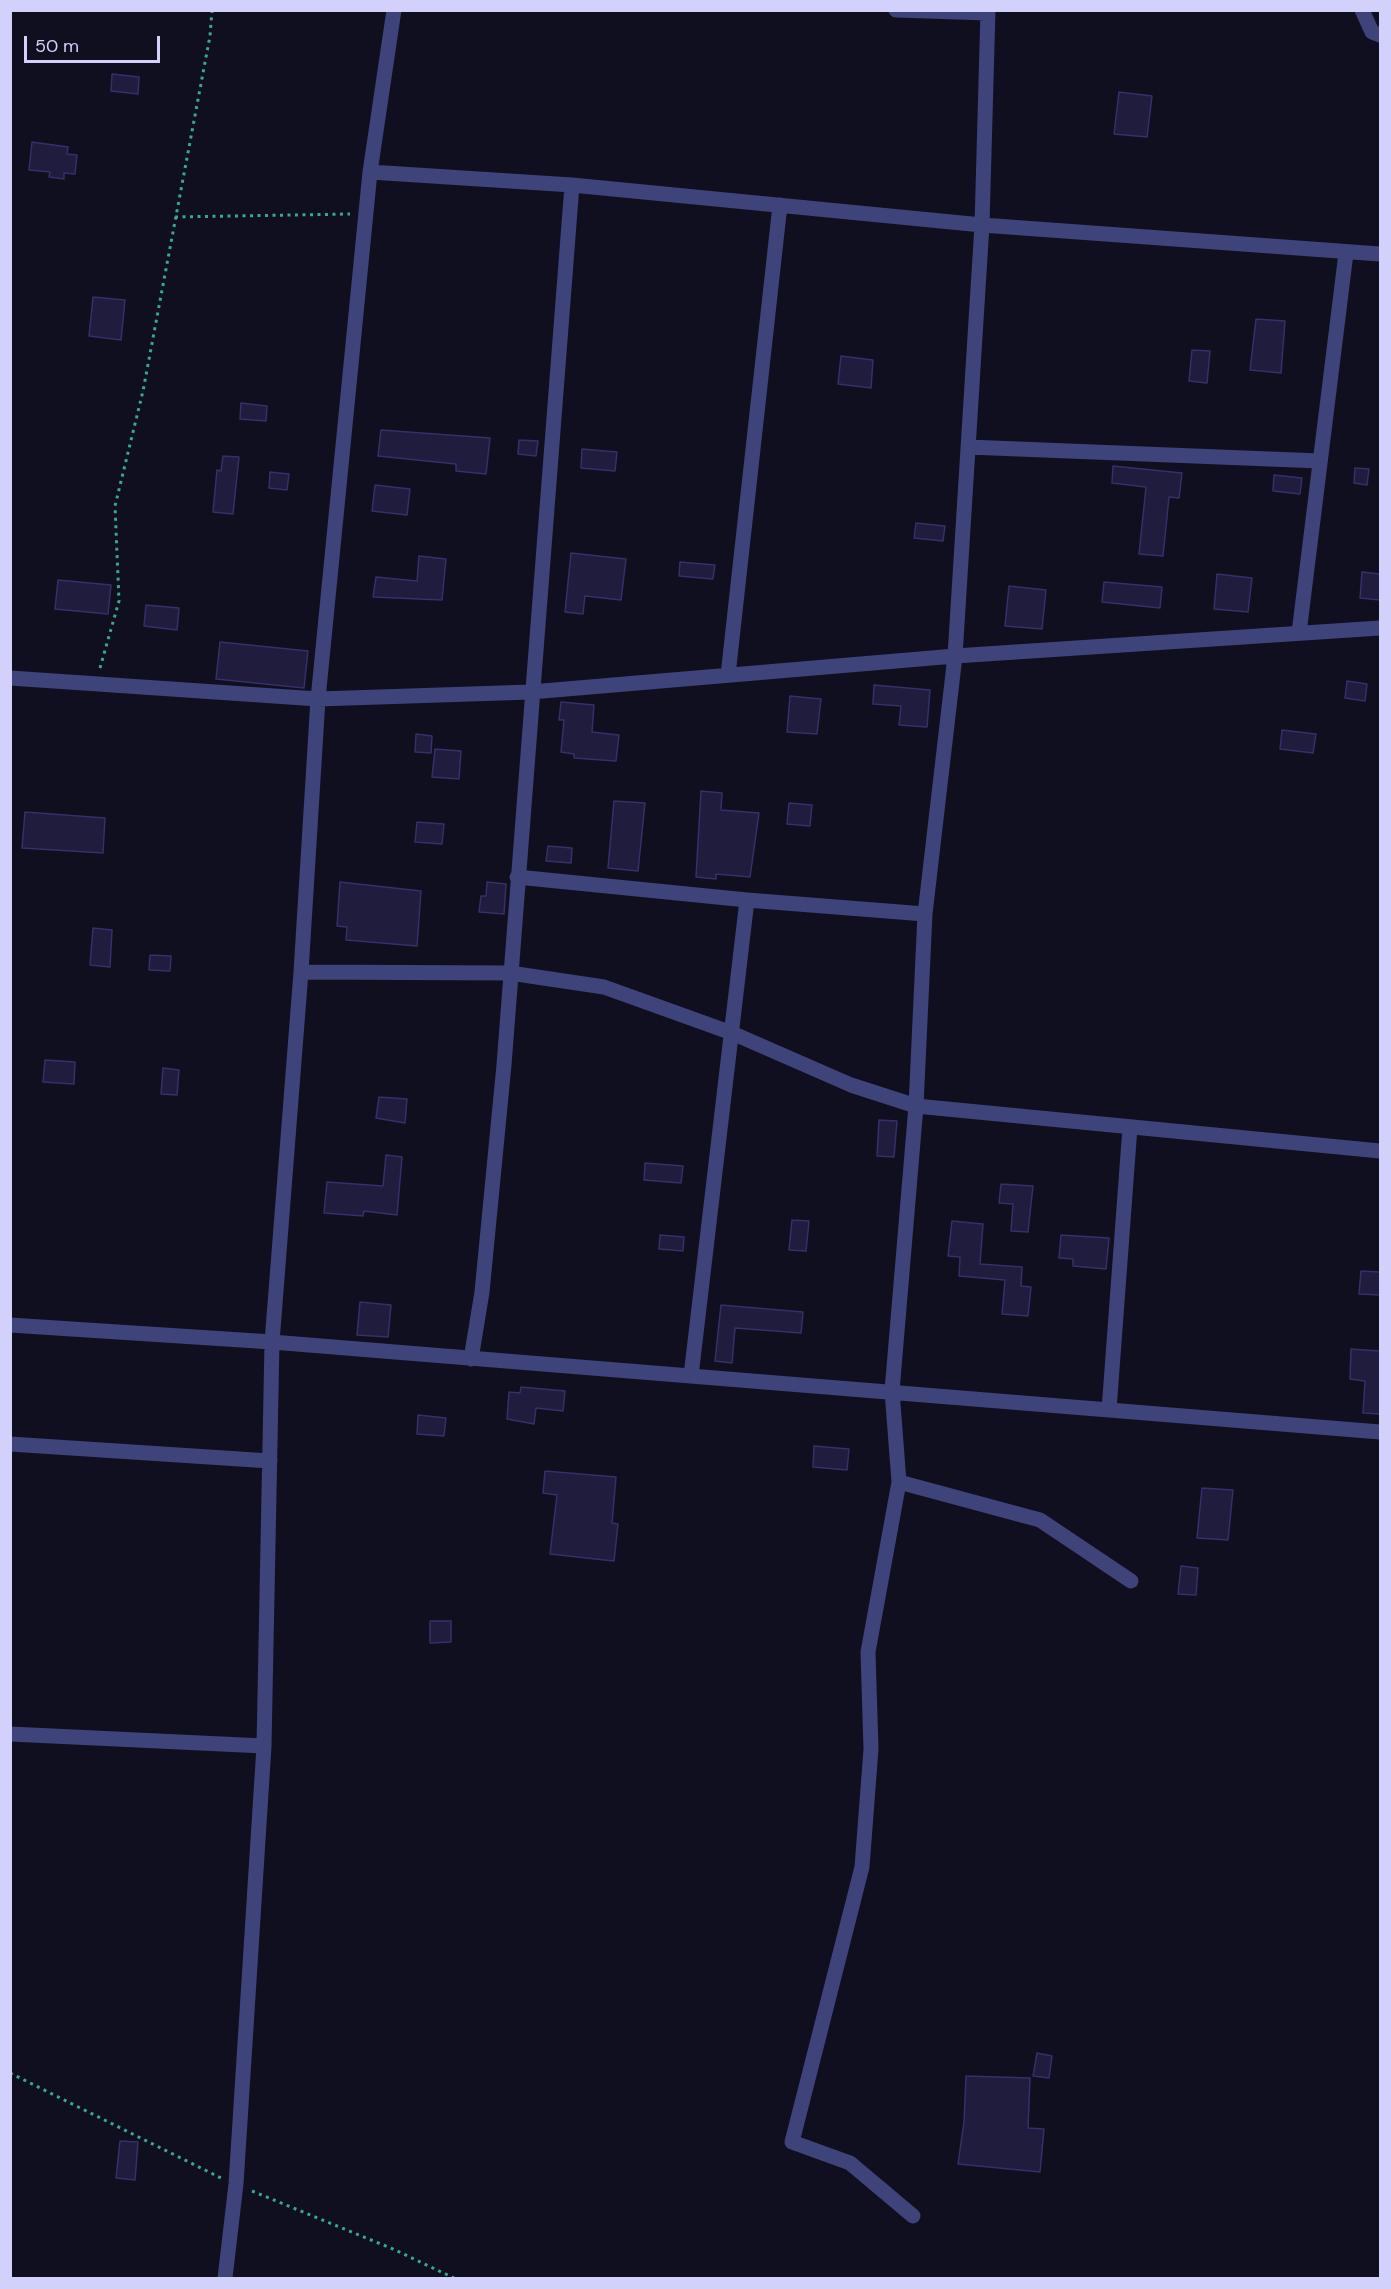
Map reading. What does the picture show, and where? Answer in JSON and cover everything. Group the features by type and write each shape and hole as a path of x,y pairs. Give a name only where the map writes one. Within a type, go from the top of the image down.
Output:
{"street":[{"path":"225,2278 236,2184 264,1746 272,1342 301,972 318,699 370,172 394,10"},
{"path":"896,10 988,12 982,225 955,656 925,914 916,1106 892,1391 899,1482 868,1652 870,1749 862,1867 792,2142 850,2163 913,2216"},
{"path":"1362,10 1372,32 1380,35"},
{"path":"370,172 572,185 982,225 1380,254"},
{"path":"471,1359 482,1292 510,973 572,185"},
{"path":"728,675 780,205"},
{"path":"1299,633 1346,253"},
{"path":"968,447 1320,461"},
{"path":"10,678 318,699 531,692 955,656 1380,628"},
{"path":"517,877 747,900 925,914"},
{"path":"690,1376 747,900"},
{"path":"301,972 510,973 604,987 732,1033 851,1085 916,1106 1380,1151"},
{"path":"1109,1410 1130,1127"},
{"path":"10,1325 272,1342 1380,1432"},
{"path":"10,1444 270,1461"},
{"path":"899,1482 1040,1520 1131,1581"},
{"path":"10,1734 264,1746"}],"path":[{"path":"96,684 119,601 115,506 143,391 210,36 212,10"},
{"path":"175,217 366,213"}],"building":[{"path":"112,74 139,77 138,94 111,91"},
{"path":"1119,92 1152,96 1147,137 1114,134"},
{"path":"32,142 68,147 67,154 77,155 75,174 64,173 64,179 49,177 50,172 29,170"},
{"path":"93,297 125,300 121,340 89,336"},
{"path":"1256,319 1285,321 1281,373 1250,370"},
{"path":"1192,350 1210,351 1207,383 1189,381"},
{"path":"841,356 873,360 871,388 838,384"},
{"path":"241,403 267,406 266,421 240,419"},
{"path":"381,430 490,438 486,474 456,471 456,464 378,456"},
{"path":"519,440 538,441 536,456 518,454"},
{"path":"582,449 617,452 615,471 581,468"},
{"path":"223,456 239,457 233,514 213,512 217,470 221,471"},
{"path":"1113,466 1182,473 1179,498 1169,497 1163,556 1139,554 1146,487 1112,483"},
{"path":"1355,468 1369,469 1367,485 1354,483"},
{"path":"270,472 289,474 287,490 269,488"},
{"path":"1274,475 1302,478 1300,494 1273,491"},
{"path":"375,485 410,489 407,515 372,511"},
{"path":"916,523 945,526 943,541 914,538"},
{"path":"571,553 626,559 621,600 585,596 583,614 565,612"},
{"path":"419,556 446,559 442,600 373,597 376,577 417,581"},
{"path":"680,562 715,565 713,579 679,576"},
{"path":"1362,572 1380,574 1380,600 1360,598"},
{"path":"1217,574 1252,578 1248,612 1214,609"},
{"path":"58,580 111,585 108,614 55,609"},
{"path":"1104,582 1162,587 1160,608 1102,602"},
{"path":"1009,586 1046,590 1042,629 1005,626"},
{"path":"146,605 179,608 177,630 144,626"},
{"path":"220,642 308,651 304,688 216,679"},
{"path":"1347,681 1367,684 1365,701 1345,698"},
{"path":"874,685 930,690 927,727 899,725 901,706 873,704"},
{"path":"790,696 821,699 817,734 787,732"},
{"path":"561,702 594,705 592,732 619,735 616,761 574,758 574,754 561,752 564,720 559,720"},
{"path":"1282,730 1316,734 1313,753 1280,749"},
{"path":"416,734 432,736 431,753 415,752"},
{"path":"435,749 461,751 459,779 432,777"},
{"path":"701,791 722,793 721,810 759,813 750,877 716,874 716,879 696,877"},
{"path":"614,801 645,803 638,871 608,868"},
{"path":"789,803 812,805 810,826 787,824"},
{"path":"25,812 105,818 103,853 22,848"},
{"path":"417,822 444,824 442,844 415,842"},
{"path":"548,846 572,848 571,863 546,861"},
{"path":"340,882 421,891 417,946 346,940 347,927 337,926"},
{"path":"487,882 506,884 504,914 479,912 481,896 486,896"},
{"path":"93,928 112,930 110,967 90,965"},
{"path":"150,955 171,956 170,971 149,970"},
{"path":"45,1060 75,1062 74,1084 43,1082"},
{"path":"163,1068 179,1070 177,1095 161,1094"},
{"path":"379,1097 407,1099 405,1123 376,1118"},
{"path":"879,1120 897,1121 894,1157 877,1156"},
{"path":"386,1155 402,1157 397,1215 364,1211 363,1216 324,1213 327,1182 383,1186"},
{"path":"645,1163 683,1166 681,1183 644,1180"},
{"path":"1001,1184 1033,1186 1028,1232 1011,1231 1013,1204 999,1203"},
{"path":"792,1220 809,1221 806,1251 789,1250"},
{"path":"952,1221 983,1224 980,1264 1022,1267 1021,1286 1031,1287 1028,1316 1002,1314 1005,1280 959,1276 960,1257 948,1256"},
{"path":"660,1235 684,1237 683,1251 659,1249"},
{"path":"1061,1235 1109,1238 1106,1269 1073,1266 1073,1259 1059,1258"},
{"path":"1361,1271 1380,1272 1380,1295 1359,1294"},
{"path":"360,1302 391,1305 388,1337 357,1335"},
{"path":"721,1305 803,1312 801,1333 735,1328 732,1363 715,1361"},
{"path":"1351,1349 1380,1351 1380,1414 1363,1413 1365,1381 1350,1379"},
{"path":"521,1387 565,1391 563,1411 536,1408 534,1424 507,1419 509,1392 520,1393"},
{"path":"418,1415 446,1418 444,1436 417,1434"},
{"path":"814,1446 849,1449 847,1470 813,1467"},
{"path":"545,1471 616,1477 612,1523 618,1524 614,1561 550,1554 557,1495 543,1493"},
{"path":"1202,1488 1233,1490 1228,1540 1197,1538"},
{"path":"1181,1566 1198,1568 1196,1595 1178,1594"},
{"path":"430,1621 451,1621 451,1642 430,1643"},
{"path":"1037,2053 1052,2056 1049,2078 1033,2076"},
{"path":"966,2076 1030,2078 1028,2128 1044,2129 1040,2172 958,2164 964,2122"},
{"path":"120,2141 138,2142 135,2180 116,2178"}]}
